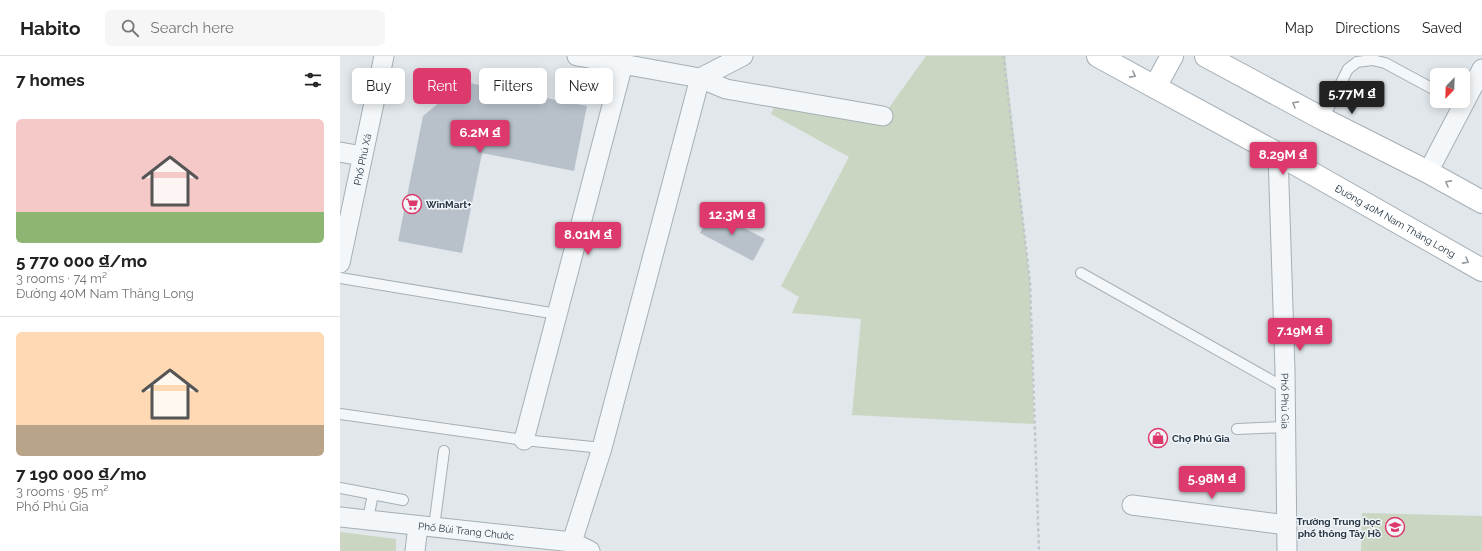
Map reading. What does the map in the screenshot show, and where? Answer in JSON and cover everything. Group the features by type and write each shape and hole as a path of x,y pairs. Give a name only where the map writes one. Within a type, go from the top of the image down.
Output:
{"street":[{"name":"Phố Phú Xá","path":"340,263 384,56"},
{"path":"577,56 700,78 726,89 883,116"},
{"path":"572,542 602,448 700,78 743,56"},
{"name":"Đường 40M Nam Thăng Long","path":"1098,56 1278,154 1482,270"},
{"path":"1156,87 1172,56"},
{"path":"1206,56 1323,119 1428,172 1482,202"},
{"path":"524,440 623,64"},
{"path":"1470,87 1482,69"},
{"path":"1428,172 1457,108"},
{"path":"340,152 362,156"},
{"name":"Phố Phú Gia","path":"1278,154 1285,388 1287,551"},
{"path":"1132,505 1287,525"},
{"name":"Phố Bùi Trang Chước","path":"340,517 572,542 590,551"},
{"path":"415,551 426,527"}],"lane":[{"path":"1323,119 1348,69 1357,62 1372,60 1385,63 1430,87"},
{"path":"1081,273 1285,388"},
{"path":"340,278 557,314"},
{"path":"340,414 524,440 602,448"},
{"path":"1237,429 1285,427"},
{"path":"426,527 444,451"},
{"path":"340,488 403,500"},
{"path":"368,519 372,494"}],"path":[{"path":"1004,56 1030,282 1039,551"}],"green space":[{"path":"926,56 1005,56 1030,282 1034,424 852,415 861,319 792,313 799,297 781,286 849,157 771,114 778,98 883,116"},
{"path":"1362,513 1482,516 1482,551 1361,551"},
{"path":"340,532 396,539 396,551 340,551"}],"building":[{"path":"471,83 479,85 479,104 547,104 547,98 555,100 555,104 577,104 587,106 574,171 482,153 462,253 398,241 423,116 437,104 471,104"},
{"path":"712,211 765,239 753,261 700,233"}],"place":[{"name":"WinMart+","path":"412,204"},
{"name":"Chợ Phú Gia","path":"1158,438"},
{"name":"Trường Trung học phổ thông Tây Hồ","path":"1395,527"}]}
